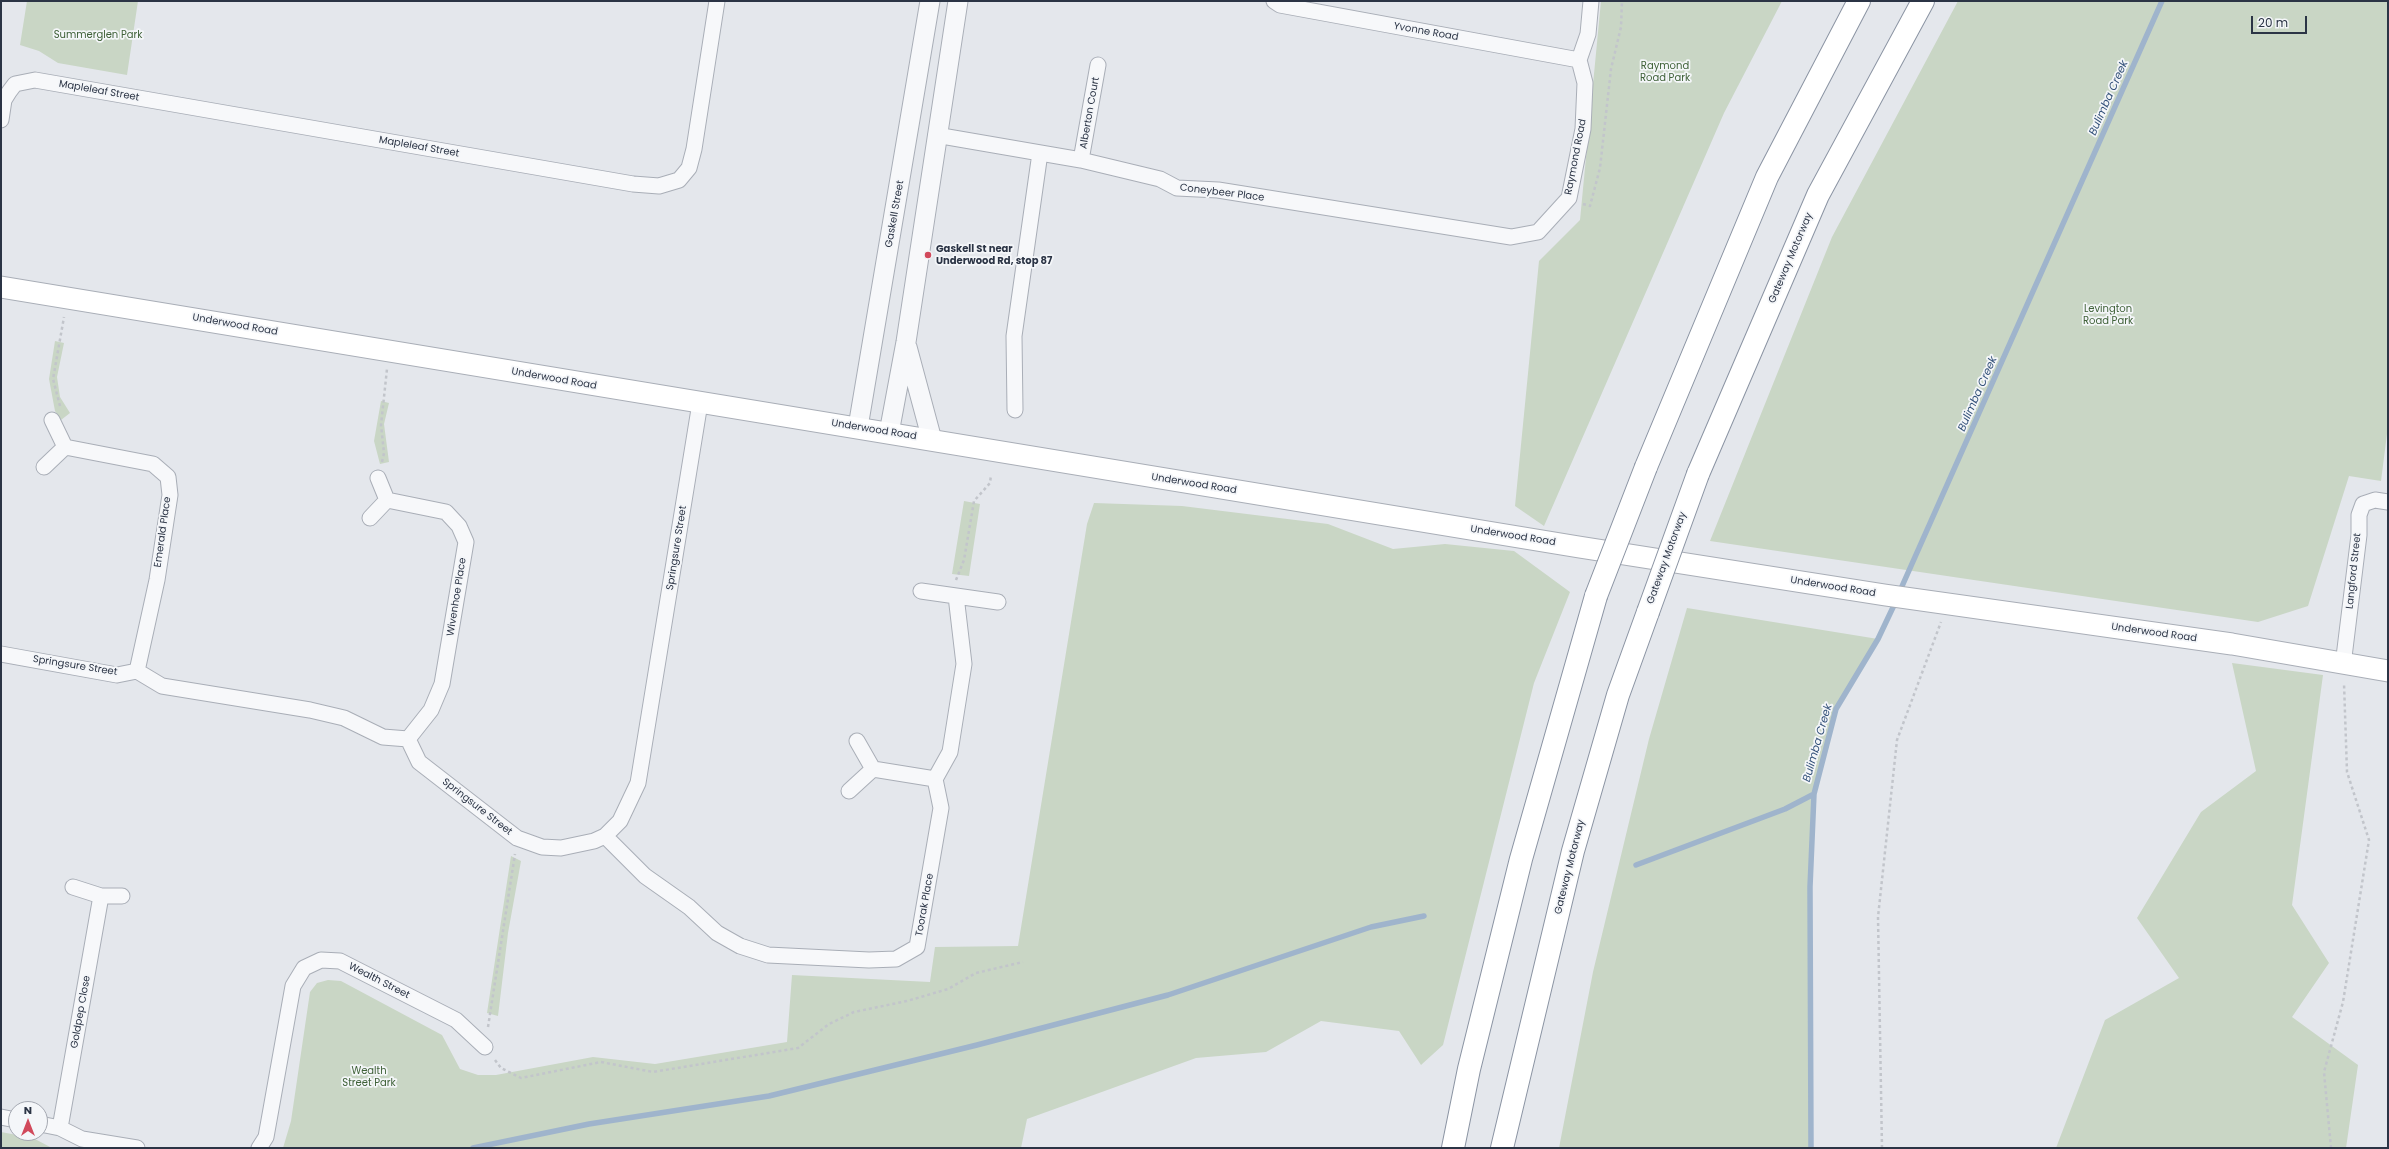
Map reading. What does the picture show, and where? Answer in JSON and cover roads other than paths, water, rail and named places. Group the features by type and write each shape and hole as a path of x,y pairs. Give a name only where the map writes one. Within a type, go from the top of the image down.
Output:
{"highway":[{"path":"1453,1148 1469,1069 1521,858 1596,596 1646,467 1767,177 1859,1"},
{"name":"Gateway Motorway","path":"1502,1148 1573,851 1618,695 1698,474 1818,195 1923,1"}],"main road":[{"name":"Underwood Road","path":"1,287 700,403 858,427 1885,595 2232,644 2344,665 2388,671"}],"street":[{"name":"Mapleleaf Street","path":"1,120 4,100 15,84 34,80 626,182 659,186 679,180 689,168 694,150 717,1"},
{"name":"Gaskell Street","path":"858,427 930,1"},
{"path":"889,433 906,342 936,136 958,1"},
{"name":"Yvonne Road","path":"1274,1 1280,5 1579,60"},
{"path":"1579,60 1588,34 1592,1"},
{"name":"Raymond Road","path":"1538,232 1569,198 1583,129 1585,83 1579,60"},
{"name":"Alberton Court","path":"1082,160 1098,66"},
{"name":"Coneybeer Place","path":"909,132 1082,160 1160,179 1177,188 1218,190 1511,237 1538,232"},
{"path":"1015,410 1014,336 1040,153"},
{"path":"906,342 932,440"},
{"name":"Springsure Street","path":"408,739 419,762 517,838 542,847 561,848 594,841 605,836 620,821 638,783 700,403"},
{"path":"44,467 65,447 52,420"},
{"name":"Emerald Place","path":"65,447 153,464 168,477 170,495 156,580 137,671"},
{"path":"370,518 387,500 378,478"},
{"name":"Wivenhoe Place","path":"387,500 446,512 459,526 466,542 442,684 431,710 408,739"},
{"name":"Langford Street","path":"2344,665 2359,535 2359,515 2363,504 2375,500 2388,502"},
{"path":"921,591 998,602"},
{"path":"873,769 935,779 950,752 964,664 956,596"},
{"name":"Springsure Street","path":"1,654 117,675 137,671"},
{"path":"137,671 162,686 310,710 344,718 383,736 408,739"},
{"path":"858,741 873,769"},
{"path":"849,791 873,769"},
{"name":"Toorak Place","path":"605,836 645,876 689,907 717,932 740,946 768,955 896,959 917,948 941,808 935,779"},
{"path":"72,887 101,896 122,896"},
{"name":"Goldpep Close","path":"60,1128 101,896"},
{"name":"Wealth Street","path":"259,1148 266,1137 293,986 304,968 321,960 340,960 456,1020 485,1047"},
{"path":"48,1126 60,1128 82,1139 137,1148"}],"waterway":[{"name":"Bulimba Creek","path":"1899,593 2162,1"},
{"path":"1811,1148 1810,887 1814,794 1836,709 1878,639 1896,601"},
{"path":"1636,865 1785,809 1814,794"},
{"path":"473,1148 589,1124 769,1096 977,1045 1168,995 1371,927 1424,916"}],"place":[{"name":"Gaskell St near Underwood Rd, stop 87","path":"928,255"}],"park label":[{"name":"Summerglen Park","path":"98,35"},
{"name":"Raymond Road Park","path":"1665,72"},
{"name":"Levington Road Park","path":"2108,314"},
{"name":"Wealth Street Park","path":"369,1076"}]}
